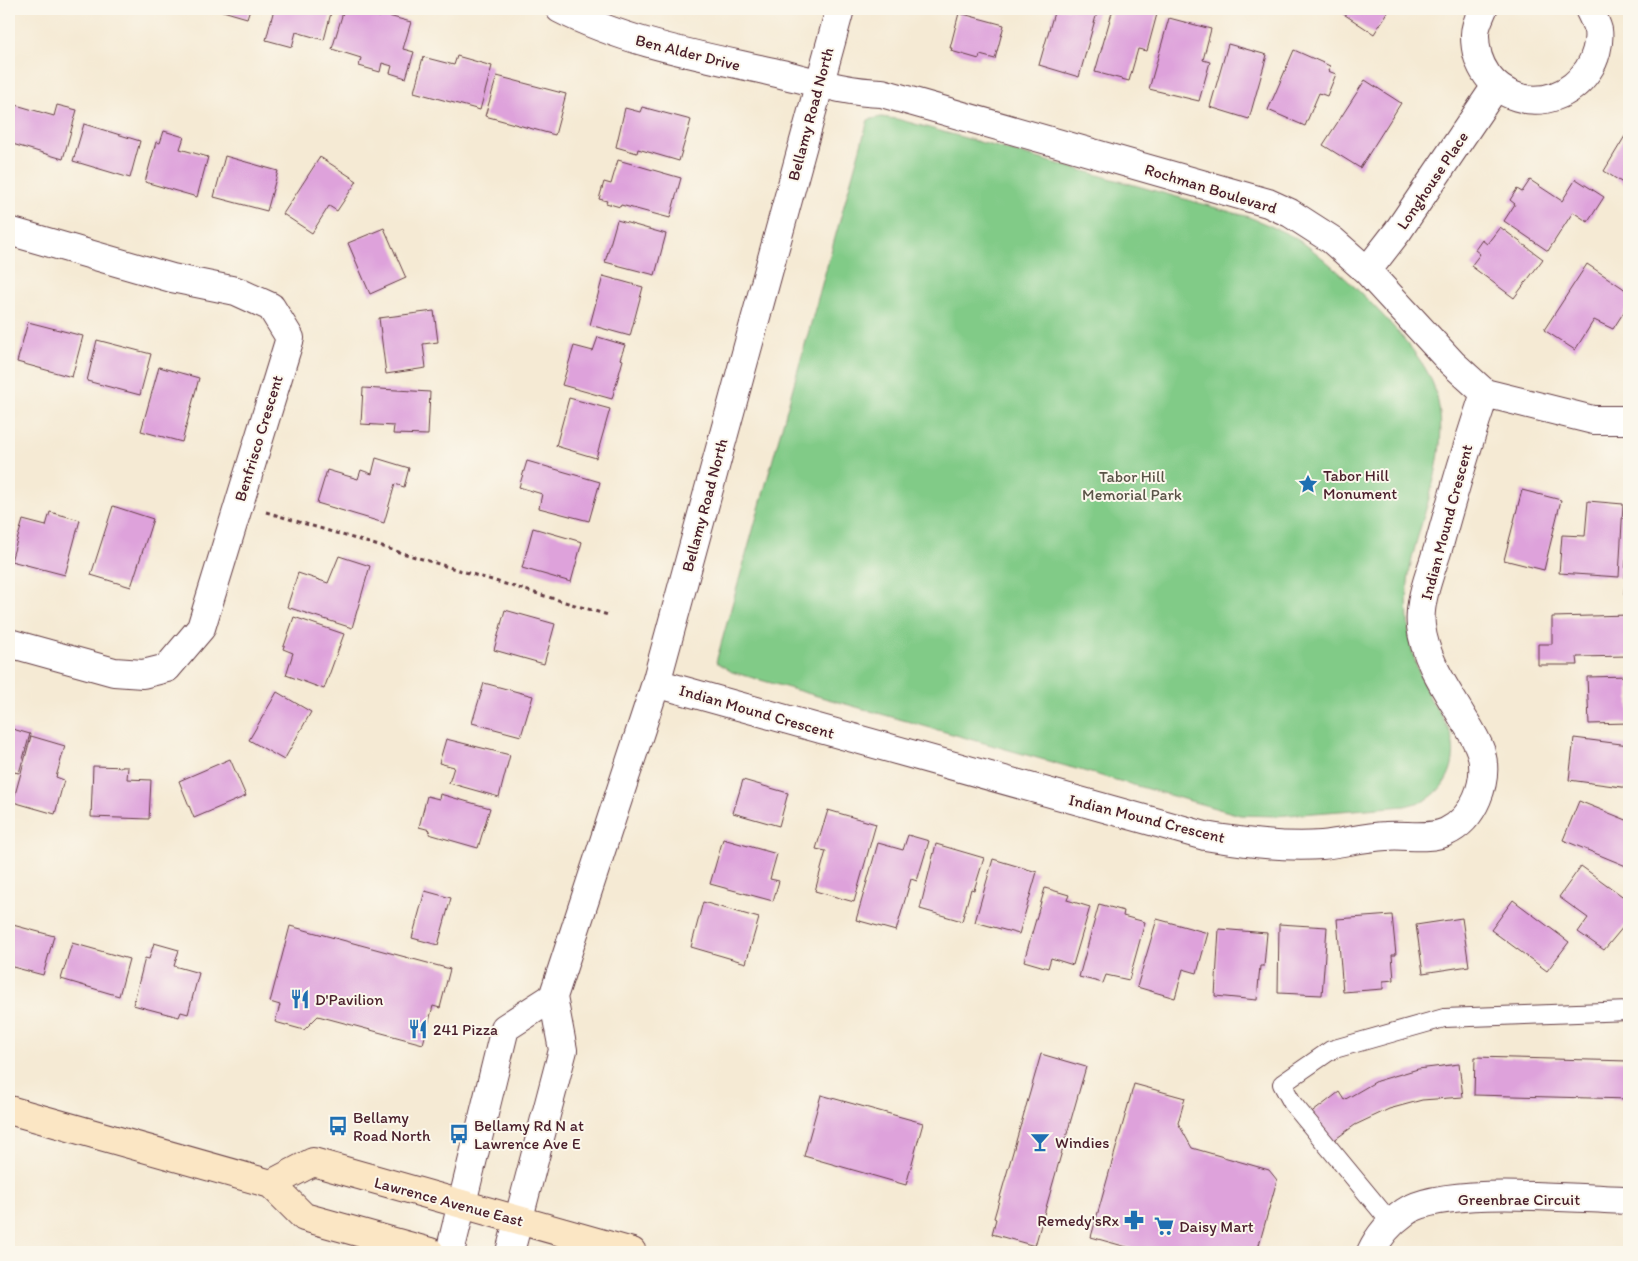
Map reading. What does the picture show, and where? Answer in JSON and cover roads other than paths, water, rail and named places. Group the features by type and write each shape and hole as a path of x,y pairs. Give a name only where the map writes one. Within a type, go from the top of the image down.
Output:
{"main road":[{"path":"9,1110 271,1184 304,1217 430,1252"},
{"name":"Lawrence Avenue East","path":"271,1184 313,1162 632,1252"}],"street":[{"name":"Ben Alder Drive","path":"560,9 593,25 629,37 818,83"},
{"name":"Bellamy Road North","path":"510,1252 563,1050 553,997 656,683 818,83 840,9"},
{"path":"1483,9 1474,33 1478,62 1496,86 1522,100 1552,99 1578,85 1595,60 1598,31 1589,9"},
{"name":"Rochman Boulevard","path":"818,83 882,93 1268,203 1290,213 1332,240 1367,271 1419,325 1452,363 1485,393 1593,420 1629,420"},
{"name":"Longhouse Place","path":"1367,271 1398,232 1496,86"},
{"name":"Benfrisco Crescent","path":"9,232 172,278 236,291 271,307 290,338 201,628 167,668 143,674 114,672 9,643"},
{"name":"Indian Mound Crescent","path":"656,683 1205,836 1255,844 1320,845 1386,836 1418,836 1444,833 1460,824 1470,811 1478,797 1484,774 1481,752 1474,736 1433,665 1426,650 1421,624 1428,579 1485,393"},
{"path":"450,1252 505,1028 553,997"},
{"name":"Greenbrae Circuit","path":"1371,1252 1376,1240 1406,1211 1460,1196 1629,1200"}],"lane":[{"path":"1392,1224 1293,1104 1282,1084 1331,1050 1444,1018 1629,1011"}],"place":[{"name":"Tabor Hill Monument","path":"1308,484"},
{"name":"D'Pavilion","path":"300,999"},
{"name":"241 Pizza","path":"418,1029"},
{"name":"Bellamy Road North","path":"338,1126"},
{"name":"Bellamy Rd N at Lawrence Ave E","path":"459,1134"},
{"name":"Windies","path":"1040,1142"},
{"name":"Remedy'sRx","path":"1134,1220"},
{"name":"Daisy Mart","path":"1164,1226"}],"park label":[{"name":"Tabor Hill Memorial Park","path":"1132,485"}]}
